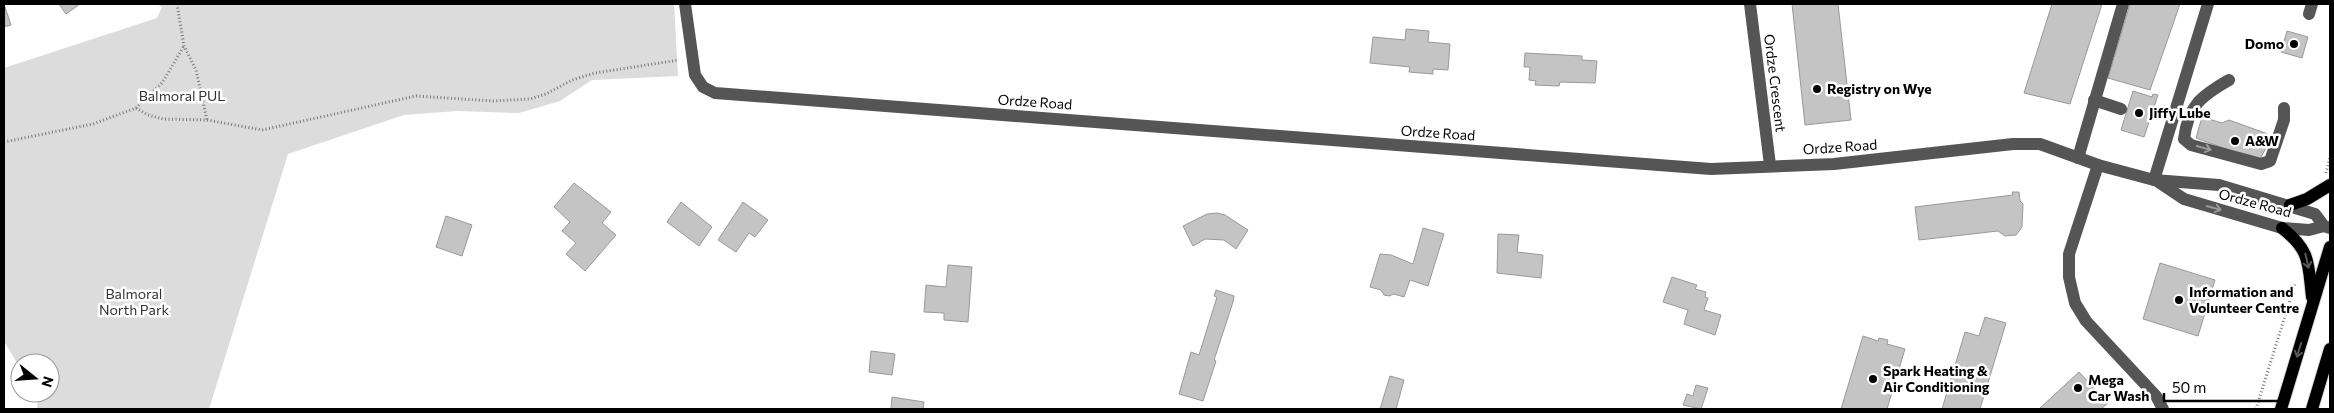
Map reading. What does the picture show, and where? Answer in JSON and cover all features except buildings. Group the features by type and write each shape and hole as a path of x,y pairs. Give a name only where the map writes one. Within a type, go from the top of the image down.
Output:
{"main road":[{"path":"2290,205 2307,199 2330,185"},
{"path":"2282,228 2298,240 2307,256 2313,303"},
{"path":"2281,409 2330,247"},
{"path":"2312,409 2330,349"}],"street":[{"path":"685,4 692,57"},
{"name":"Ordze Crescent","path":"1750,4 1770,165"},
{"path":"2078,158 2123,4"},
{"path":"2154,180 2208,4"},
{"name":"Ordze Road","path":"692,57 695,75 703,87 715,93 1712,169 1770,165 1834,164 2013,144 2040,144 2098,165 2154,180 2219,185 2290,205 2315,214 2327,227"},
{"path":"2229,80 2206,93 2195,105 2186,123 2184,139 2191,145 2261,164 2270,161 2284,120 2284,108"},
{"path":"2094,100 2121,109"},
{"path":"2098,165 2069,254 2069,277 2074,303 2086,321 2156,396 2162,409"},
{"name":"Ordze Road","path":"2154,180 2184,199 2282,228 2310,230 2327,227"}],"path":[{"path":"177,4 184,46 196,70 207,120"},
{"path":"4,142 94,124 136,108 162,83 184,46"},
{"path":"136,108 148,115 163,119 207,120 262,130 416,96 493,101 530,99 546,94 572,80 595,73 692,57"},
{"path":"2256,409 2297,279"}],"green space":[{"name":"Balmoral PUL","path":"156,4 674,4 678,76 592,80 560,101 519,113 457,111 404,115 288,154 209,409 37,409 38,403 60,403 60,353 11,353 4,341 4,68 157,18 162,7"}],"place":[{"name":"Domo","path":"2294,44"},
{"name":"Registry on Wye","path":"1817,89"},
{"name":"Jiffy Lube","path":"2139,113"},
{"name":"A&W","path":"2235,141"},
{"name":"Information and Volunteer Centre","path":"2179,300"},
{"name":"Spark Heating & Air Conditioning","path":"1873,379"},
{"name":"Mega Car Wash","path":"2078,388"}],"park label":[{"name":"Balmoral North Park","path":"134,302"}]}
